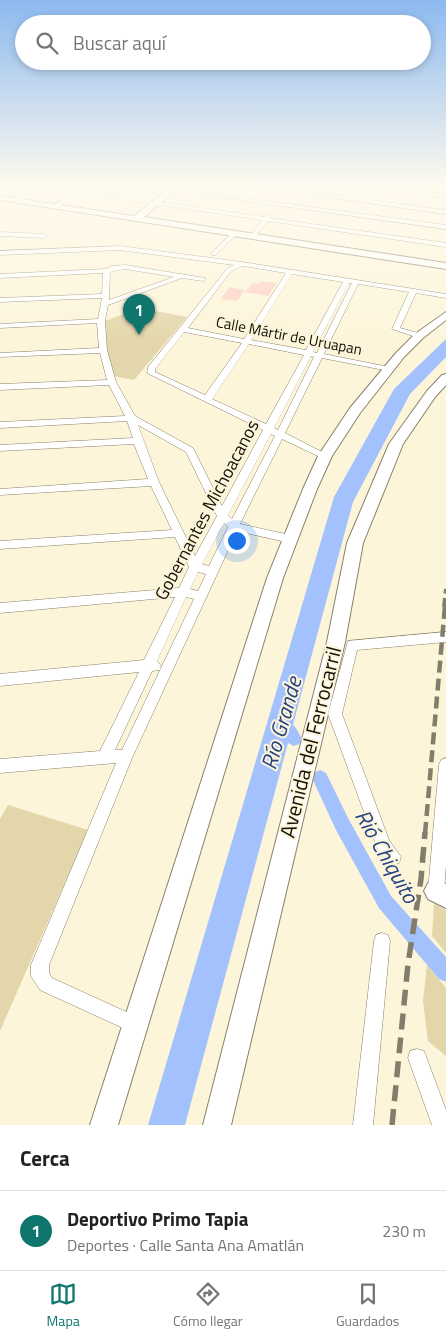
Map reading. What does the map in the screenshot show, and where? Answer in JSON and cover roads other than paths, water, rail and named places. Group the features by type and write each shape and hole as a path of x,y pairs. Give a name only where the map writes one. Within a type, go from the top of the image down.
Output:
{"main road":[{"path":"269,240 446,266"},
{"path":"104,1125 137,1025 275,578 325,456 355,411 389,368 418,336 446,315"},
{"name":"Avenida del Ferrocarril","path":"217,1125 336,642 355,542 396,444 431,394 446,378"}],"street":[{"path":"214,254 228,240"},
{"path":"406,240 446,245"},
{"path":"0,253 120,248 242,264 446,296"},
{"path":"242,264 228,270 151,369 151,374 325,456"},
{"path":"0,276 110,270 125,267 202,279"},
{"path":"110,270 101,321 103,350 112,382 131,418 154,482 177,533 195,567 212,572"},
{"path":"207,399 290,272"},
{"path":"0,300 105,300 181,276"},
{"name":"Gobernantes Michoacanos","path":"104,758 150,665 195,567 269,429 314,354 352,282"},
{"path":"413,291 396,329 418,336"},
{"path":"0,326 101,321"},
{"name":"Calle Mártir de Uruapan","path":"183,329 389,368"},
{"path":"0,355 103,350"},
{"name":"Gobernantes Michoacanos","path":"137,1025 46,984 40,976 40,965 126,756 234,526 280,434 314,354"},
{"path":"0,387 112,382"},
{"path":"0,424 131,418 190,450 222,516 234,526 290,539"},
{"path":"0,448 138,441"},
{"path":"0,492 154,482"},
{"path":"0,545 177,533"},
{"path":"0,608 183,592 201,596"},
{"path":"393,857 383,844 335,714 352,645 444,636"},
{"path":"0,680 150,665 167,668"},
{"path":"0,766 126,756"},
{"path":"441,894 446,765"},
{"path":"363,1125 382,940"},
{"path":"417,1058 442,1125"}],"water":[{"name":"Río Grande","path":"446,339 446,357 410,394 353,502 185,1125 148,1125 334,497 394,389"}],"waterway":[{"name":"Río Grande","path":"283,724 294,739"},
{"name":"Rió Chiquito","path":"320,778 342,824 385,902 446,972"}],"railway":[{"path":"444,607 446,589"},
{"path":"425,834 445,606"},
{"path":"392,1125 408,964 421,879 425,832"}],"place":[{"name":"Deportivo Primo Tapia","path":"139,335"}]}
